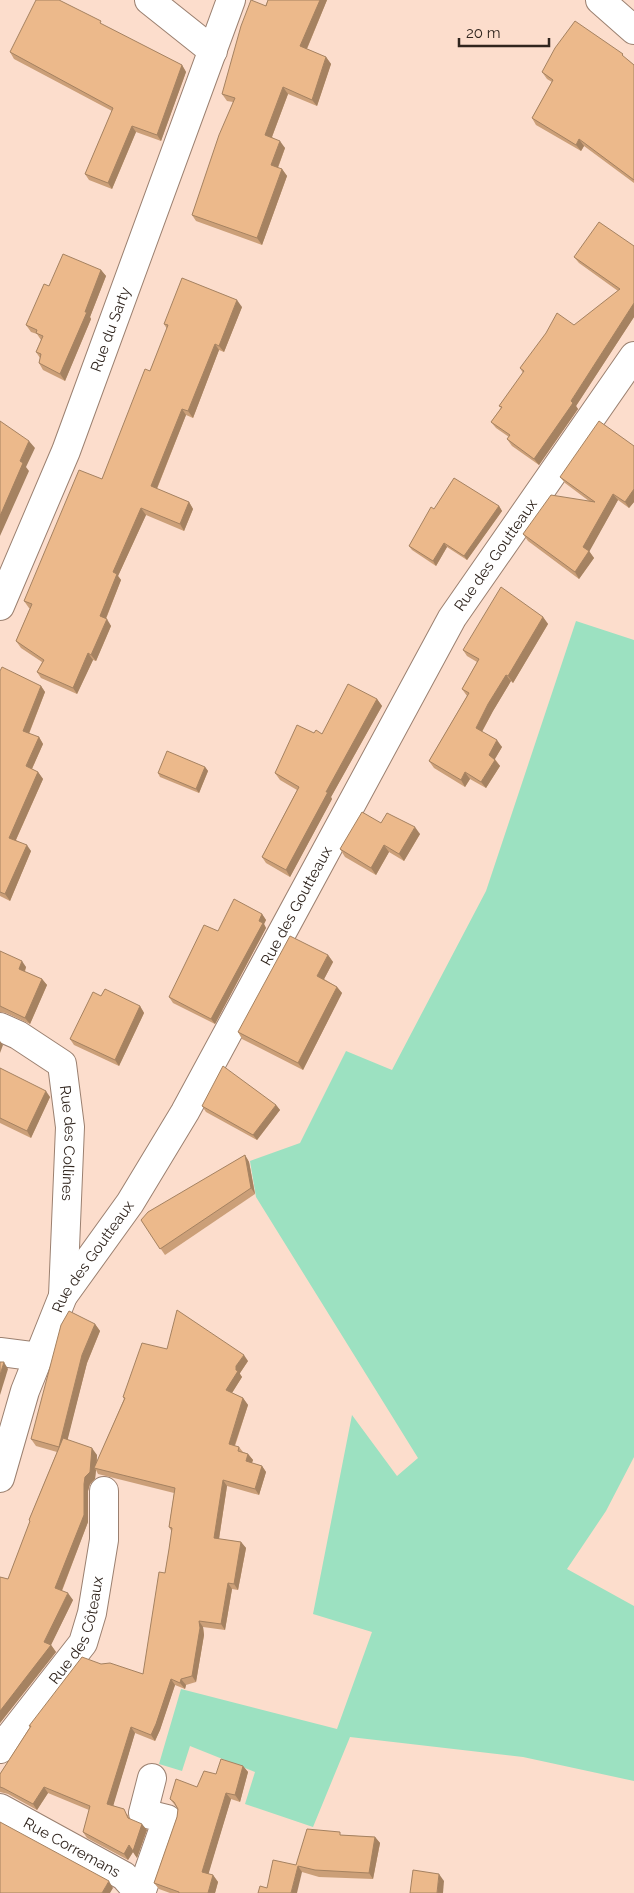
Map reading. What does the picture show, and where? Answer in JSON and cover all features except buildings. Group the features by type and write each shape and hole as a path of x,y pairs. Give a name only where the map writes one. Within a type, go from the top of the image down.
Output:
{"street":[{"path":"149,0 213,51"},
{"name":"Rue du Sarty","path":"0,606 66,450 231,0"},
{"path":"600,0 634,30"},
{"name":"Rue des Goutteaux","path":"0,1478 25,1391 63,1296 130,1203 185,1112 452,618 634,356"},
{"name":"Rue des Collines","path":"0,1027 18,1034 62,1064 70,1127 63,1296"},
{"path":"0,1352 38,1357"},
{"name":"Rue des Côteaux","path":"0,1750 83,1643 92,1613 104,1540 104,1491"},
{"name":"Rue Corremans","path":"0,1808 124,1876 140,1893 167,1819 143,1814 152,1778"}],"green space":[{"path":"576,621 634,640 634,1457 606,1511 567,1569 634,1606 634,1781 523,1757 350,1737 313,1827 245,1804 255,1772 190,1746 182,1771 159,1764 181,1689 337,1729 372,1632 313,1614 352,1415 397,1476 418,1458 256,1197 250,1161 300,1143 346,1051 392,1070 486,891"}]}
